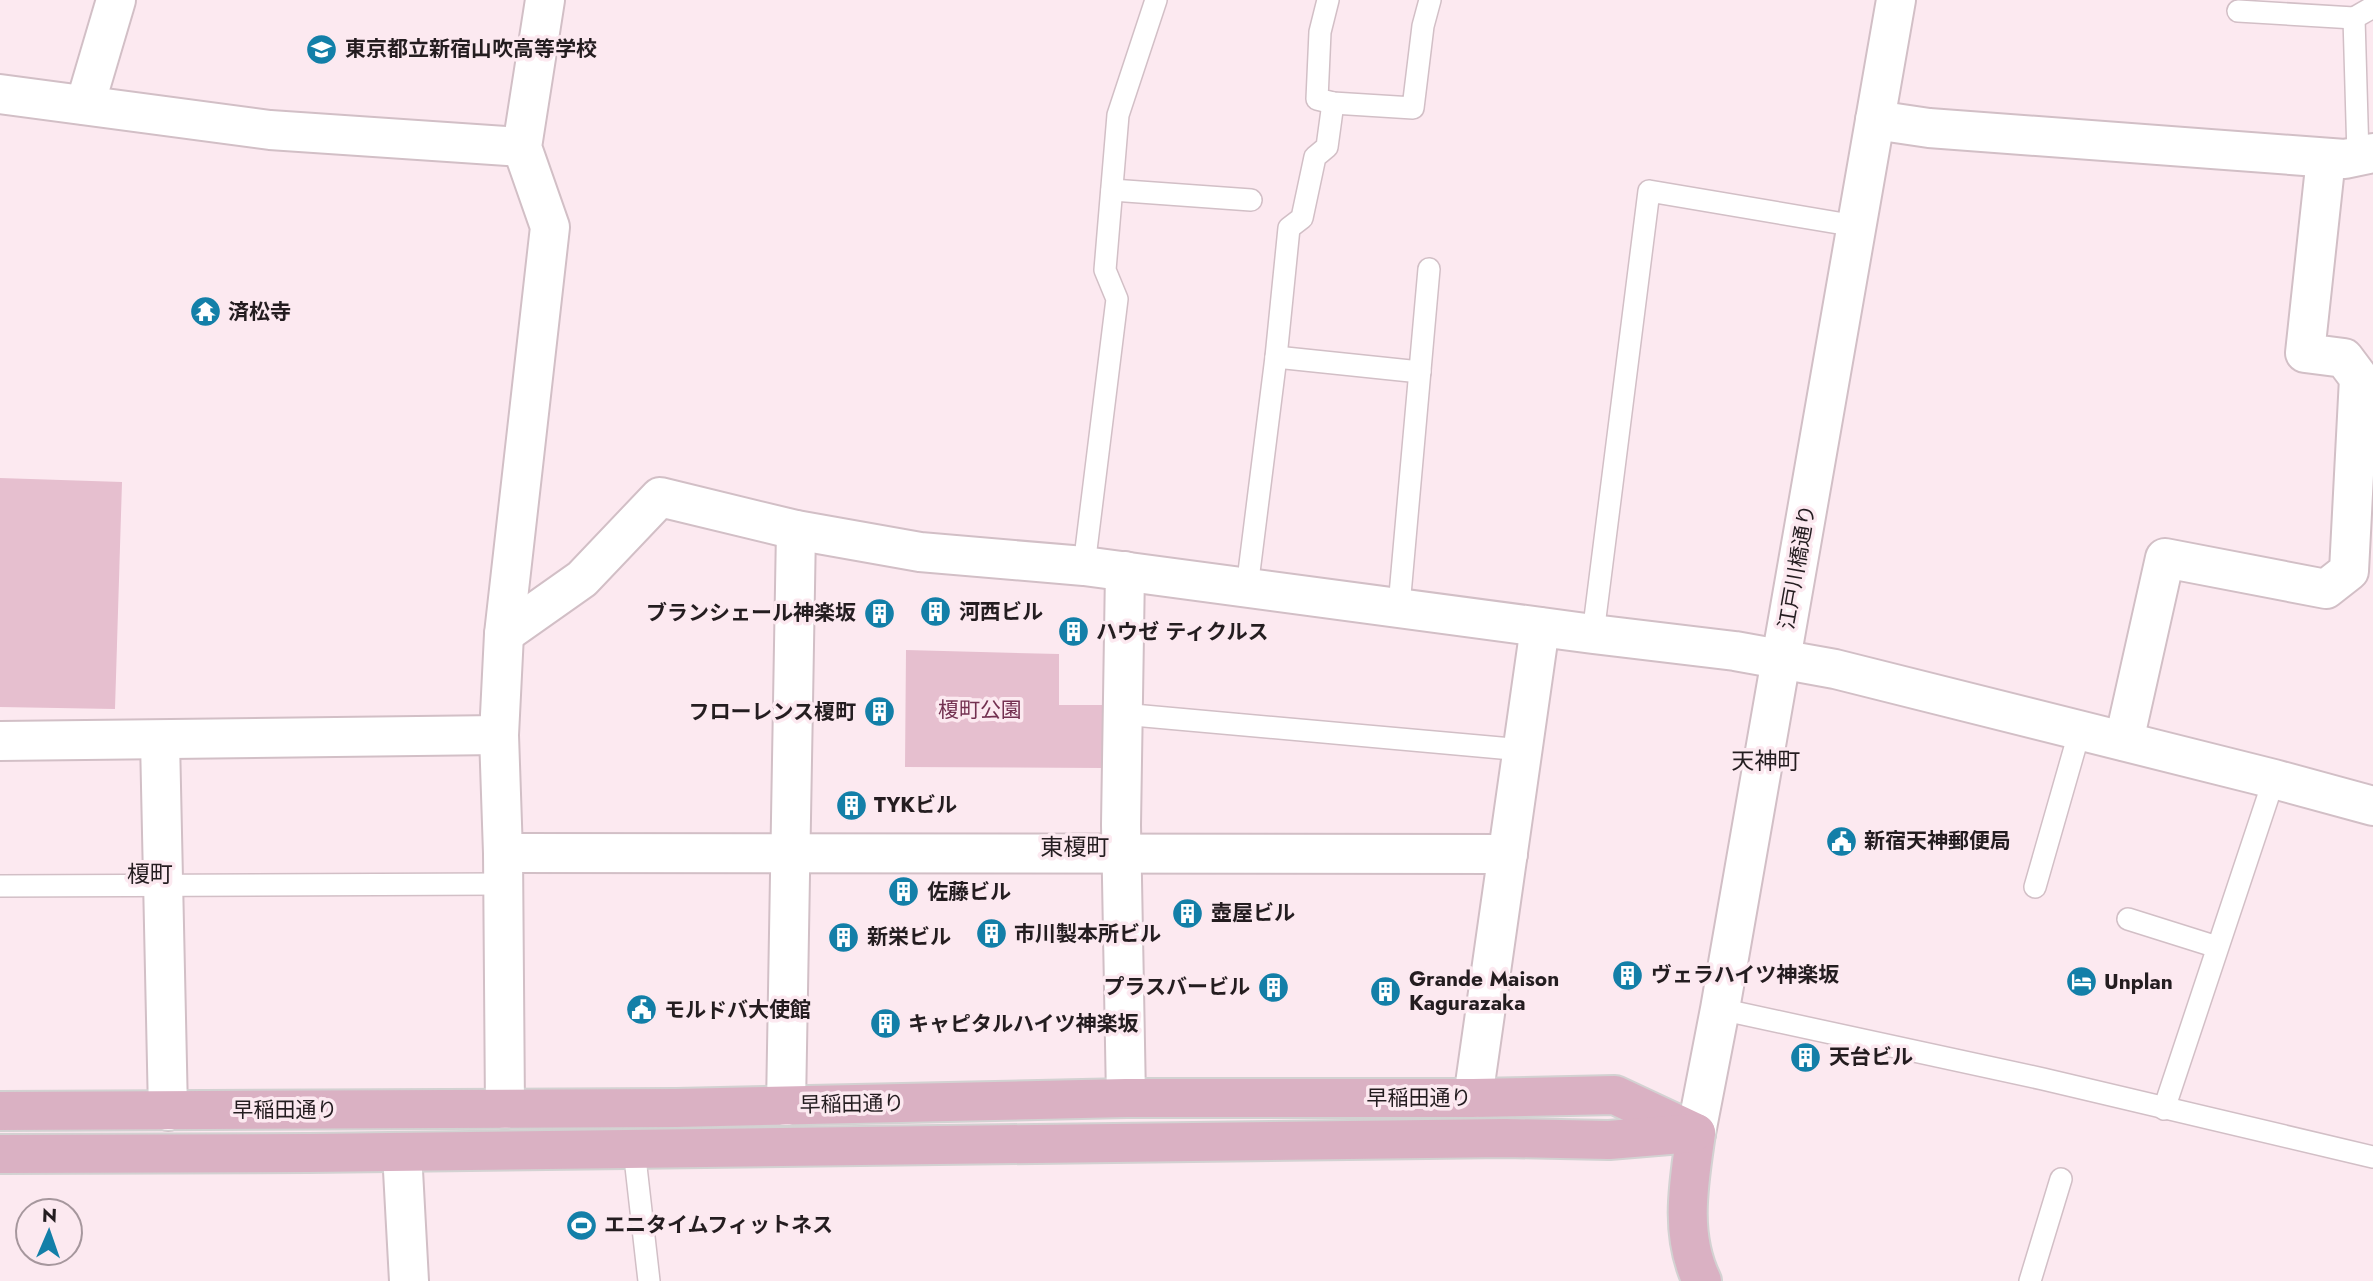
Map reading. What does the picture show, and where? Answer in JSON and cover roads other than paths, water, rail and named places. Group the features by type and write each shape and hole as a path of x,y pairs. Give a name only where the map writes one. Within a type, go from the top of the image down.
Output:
{"main road":[{"name":"早稲田通り","path":"0,1111 505,1109 1126,1098 1473,1098 1615,1095 1696,1133"},
{"name":"早稲田通り","path":"0,1154 402,1152 1492,1138 1609,1140 1696,1133"},
{"path":"1696,1133 1687,1193 1687,1220 1691,1247 1702,1281"}],"street":[{"path":"85,105 116,0"},
{"path":"505,1109 499,735 504,634 550,227 522,147 545,0"},
{"name":"江戸川橋通り","path":"1696,1133 1896,0"},
{"path":"0,94 270,130 522,147"},
{"path":"1875,120 1929,128 2352,156 2305,353 2344,358 2366,385 2348,571 2326,589 2165,558 2124,741"},
{"path":"504,634 582,579 660,497 796,530 920,552 1084,566 1593,634 1735,650 1835,669 2373,806"},
{"path":"786,1106 796,530"},
{"path":"1125,571 1121,853 1126,1098"},
{"path":"1473,1098 1540,627"},
{"path":"0,740 499,735"},
{"path":"160,740 168,1111"},
{"path":"502,869 790,853 1508,854"},
{"path":"402,1152 409,1281"}],"lane":[{"path":"1084,566 1117,299 1105,270 1118,115 1156,0"},
{"path":"1328,0 1320,32 1317,99 1333,103 1413,108 1423,26 1430,0"},
{"path":"2238,11 2364,12 2352,156"},
{"path":"1247,588 1289,228 1302,218 1315,157 1326,147 1333,103"},
{"path":"1112,190 1251,200"},
{"path":"1593,634 1649,191 1856,226"},
{"path":"1399,606 1429,269"},
{"path":"1276,357 1420,372"},
{"path":"1122,714 1523,750"},
{"path":"2035,887 2080,730"},
{"path":"2164,1109 2274,779"},
{"path":"0,886 163,885 502,869"},
{"path":"2128,919 2217,947"},
{"path":"1720,1009 2043,1079 2373,1157"},
{"path":"634,1149 649,1281"},
{"path":"2030,1281 2061,1179"}],"place":[{"name":"東京都立新宿山吹高等学校","path":"322,49"},
{"name":"済松寺","path":"205,312"},
{"name":"河西ビル","path":"936,612"},
{"name":"ブランシェール神楽坂","path":"879,613"},
{"name":"ハウゼ ティクルス","path":"1073,632"},
{"name":"フローレンス榎町","path":"879,712"},
{"name":"TYKビル","path":"851,805"},
{"name":"新宿天神郵便局","path":"1841,841"},
{"name":"佐藤ビル","path":"904,892"},
{"name":"壺屋ビル","path":"1188,913"},
{"name":"市川製本所ビル","path":"991,934"},
{"name":"新栄ビル","path":"844,937"},
{"name":"ヴェラハイツ神楽坂","path":"1628,975"},
{"name":"Unplan","path":"2081,982"},
{"name":"プラスバービル","path":"1273,987"},
{"name":"Grande Maison Kagurazaka","path":"1386,991"},
{"name":"モルドバ大使館","path":"641,1010"},
{"name":"キャピタルハイツ神楽坂","path":"885,1024"},
{"name":"天台ビル","path":"1806,1057"},
{"name":"エニタイムフィットネス","path":"581,1225"}],"district":[{"name":"天神町","path":"1766,761"},
{"name":"東榎町","path":"1075,847"},
{"name":"榎町","path":"150,874"}],"park label":[{"name":"榎町公園","path":"980,710"}]}
